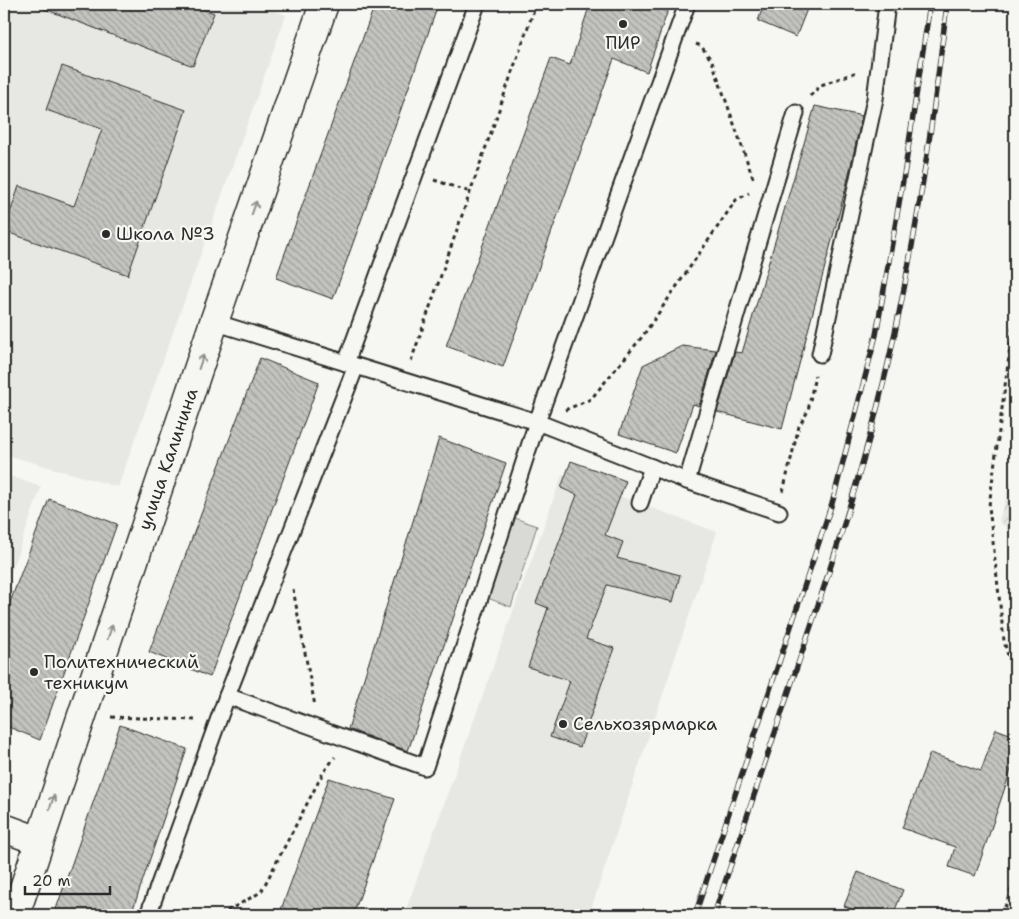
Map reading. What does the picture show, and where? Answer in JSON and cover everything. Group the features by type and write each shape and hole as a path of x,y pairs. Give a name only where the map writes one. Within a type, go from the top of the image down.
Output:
{"street":[{"name":"улица Калинина","path":"12,909 40,841 214,322 324,4"},
{"path":"4,828 40,841"}],"lane":[{"path":"148,915 227,696 285,547 351,364 415,173 477,4"},
{"path":"227,696 320,731 425,767 537,422 687,4"},
{"path":"820,354 875,99 887,4"},
{"path":"687,481 796,113"},
{"path":"214,322 537,422 687,481 778,512"},
{"path":"640,503 652,467"}],"path":[{"path":"404,380 536,4"},
{"path":"675,36 701,46 712,62 754,179"},
{"path":"796,113 821,85 880,64"},
{"path":"415,173 470,192"},
{"path":"537,422 591,399 642,337 736,200 750,192"},
{"path":"1015,311 989,506 1004,641 1015,682"},
{"path":"778,512 799,426 808,410 820,354"},
{"path":"285,547 320,731"},
{"path":"110,717 218,722"},
{"path":"220,915 261,892 323,773 348,741"},
{"path":"1002,915 1015,879"}],"shaded area":[{"name":"Школа №3","path":"4,4 255,4 286,15 118,487 4,454"},
{"path":"1015,469 1015,537 999,521"},
{"path":"4,474 41,487 4,593"},
{"name":"Сельхозярмарка","path":"562,475 717,532 589,915 404,915"},
{"path":"512,517 537,526 511,607 485,597"}],"building":[{"path":"37,4 189,4 214,13 193,66 37,6"},
{"path":"375,4 418,4 436,11 333,299 276,278"},
{"path":"590,4 670,4 647,72 614,59 503,367 446,346 551,58 570,65"},
{"path":"764,4 809,4 796,37 758,21"},
{"path":"62,66 186,110 128,275 4,231 19,186 74,206 102,129 46,110"},
{"path":"815,106 862,116 846,187 782,429 717,412 735,352 742,353"},
{"path":"682,346 716,350 699,406 693,404 676,453 619,434 643,365"},
{"path":"260,358 319,382 210,677 149,652"},
{"path":"439,438 506,463 408,751 348,729"},
{"path":"571,461 626,481 605,535 623,542 617,558 680,575 673,602 607,585 586,639 614,648 580,747 550,737 570,681 528,667 548,608 536,603 577,495 561,488"},
{"name":"Политехнический техникум","path":"49,499 117,524 40,740 4,725 4,618"},
{"path":"120,725 187,749 131,915 54,915"},
{"path":"996,729 1015,736 1015,758 975,876 949,867 955,847 902,828 930,753 981,771"},
{"path":"329,778 395,799 353,915 279,915"},
{"path":"858,872 903,890 893,915 868,915 844,906"}],"railway":[{"path":"695,915 833,500 876,335 905,169 930,4"},
{"path":"714,915 831,566 852,500 879,401 911,253 947,4"}],"place":[{"name":"ПИР","path":"623,24"},
{"name":"Школа №3","path":"106,234"},
{"name":"Политехнический техникум","path":"34,672"},
{"name":"Сельхозярмарка","path":"563,724"}]}
